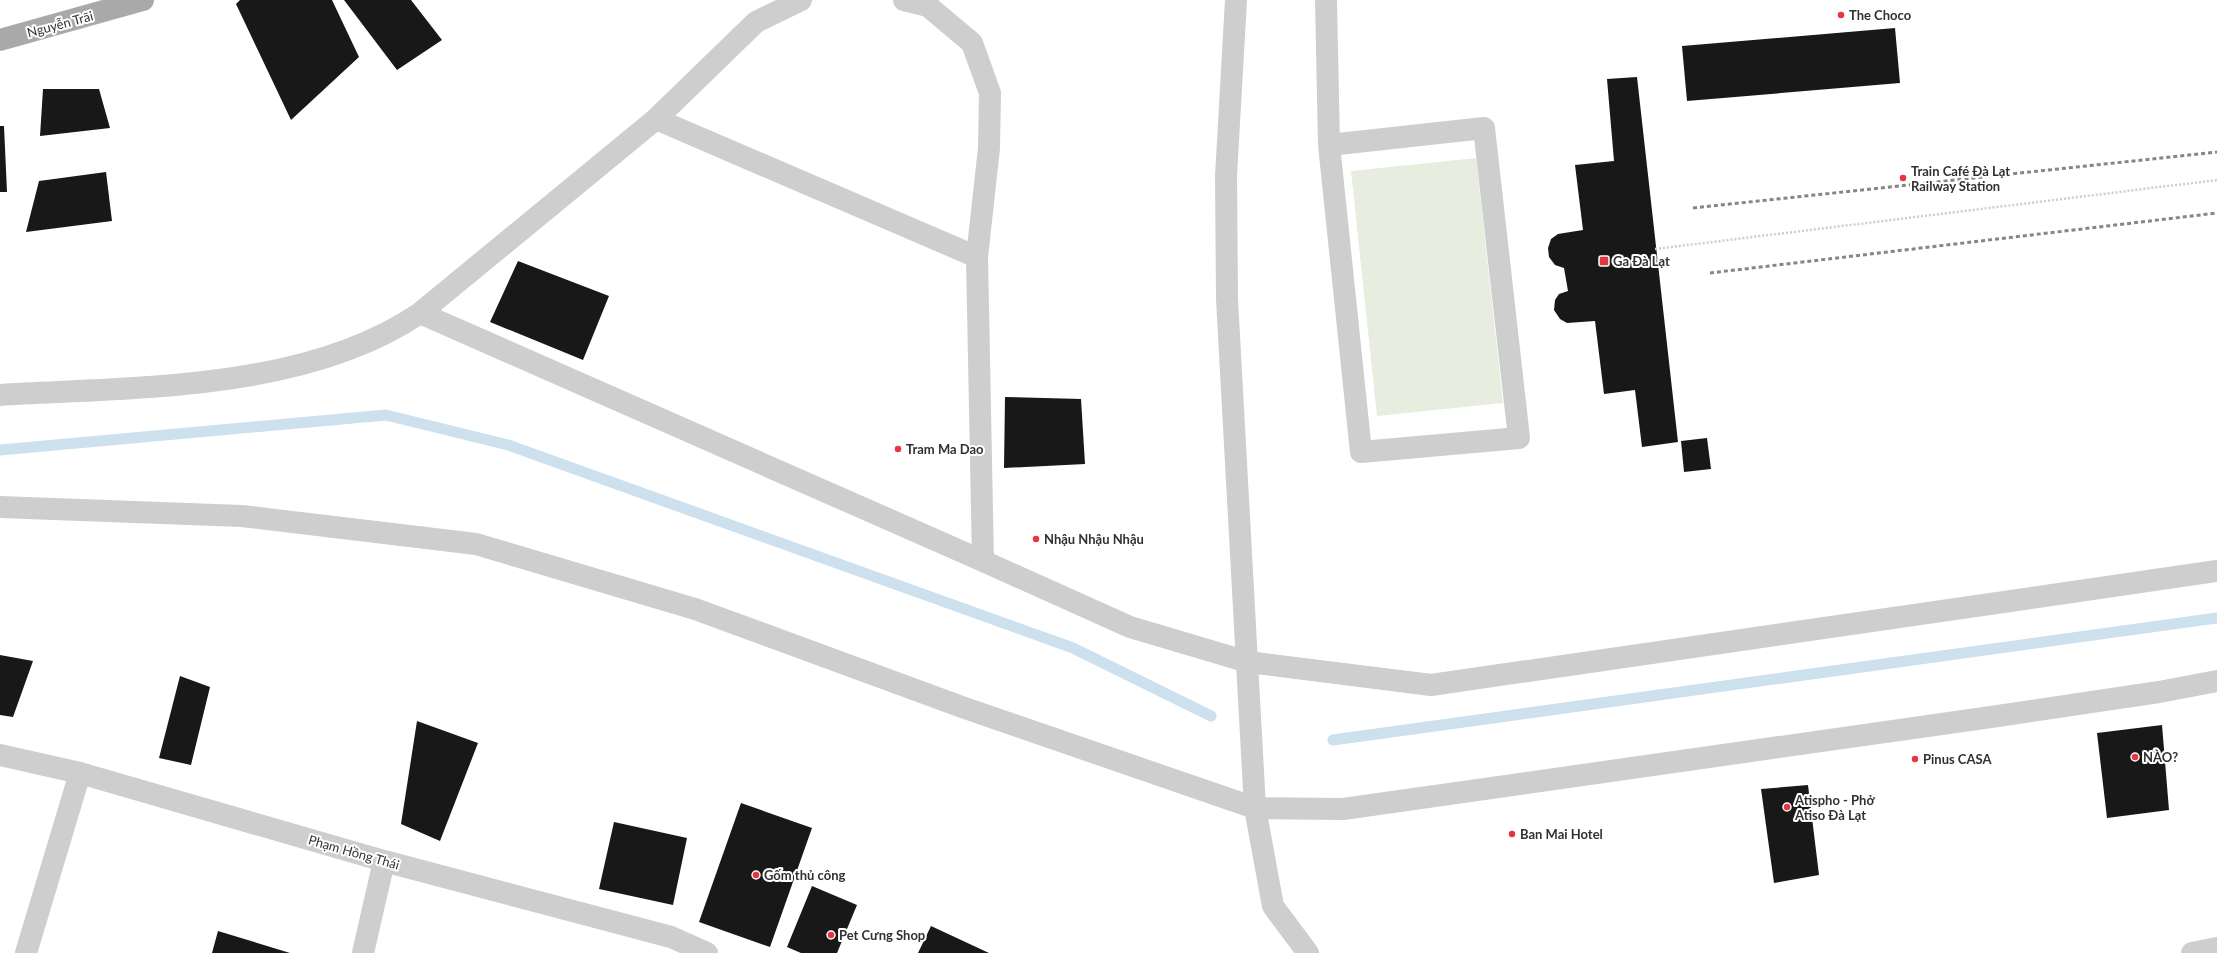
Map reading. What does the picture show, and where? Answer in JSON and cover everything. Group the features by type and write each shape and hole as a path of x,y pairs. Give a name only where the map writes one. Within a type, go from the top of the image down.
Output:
{"main road":[{"name":"Nguyễn Trãi","path":"0,40 143,0"}],"street":[{"path":"0,395 197,383 308,364 396,329 420,313 656,119 756,22 801,0"},
{"path":"904,0 928,6 972,43 990,93 989,148 977,257 983,561"},
{"path":"1236,0 1226,176 1227,299 1255,808 1273,906 1308,953"},
{"path":"1326,0 1329,144 1361,452 1519,438 1484,128 1329,144"},
{"path":"656,119 977,257"},
{"path":"420,313 983,561 1130,628 1248,662 1431,685 2217,570"},
{"path":"0,507 242,516 476,544 695,609 962,707 1255,808 1343,809 1999,716 2159,692 2217,681"},
{"name":"Phạm Hồng Thái","path":"0,755 80,773 384,861 671,937 707,953"},
{"path":"26,953 80,773"},
{"path":"363,953 384,861"},
{"path":"2192,953 2217,948"}],"path":[{"path":"1655,249 2217,180"}],"shaded area":[{"path":"1476,158 1503,403 1377,416 1351,171"}],"building":[{"path":"240,0 332,0 359,57 291,120 236,4"},
{"path":"344,0 411,0 442,40 397,70"},
{"path":"1895,28 1900,83 1687,101 1682,46"},
{"name":"Ga Đà Lạt","path":"1637,77 1678,442 1642,447 1635,390 1604,394 1595,321 1567,323 1560,319 1554,310 1555,300 1559,294 1568,291 1564,268 1555,265 1549,257 1548,248 1551,239 1558,234 1583,230 1575,165 1614,161 1607,79"},
{"path":"43,89 99,89 110,128 40,136"},
{"path":"0,126 4,126 7,192 0,192"},
{"path":"106,172 112,221 26,232 39,181"},
{"path":"518,261 609,296 583,360 490,322"},
{"path":"1005,397 1081,399 1085,464 1004,468"},
{"path":"1707,438 1711,469 1684,472 1681,441"},
{"path":"0,655 33,661 13,717 0,715"},
{"path":"180,676 210,687 191,765 159,758"},
{"path":"417,721 478,743 440,841 401,824"},
{"path":"2162,725 2169,810 2107,818 2097,733"},
{"path":"1808,785 1819,875 1774,883 1761,789"},
{"name":"Gốm thủ công","path":"741,803 812,828 770,947 699,922"},
{"path":"614,822 687,838 673,905 599,889"},
{"path":"812,886 857,905 837,953 801,953 787,947"},
{"path":"931,926 989,953 918,953"},
{"path":"218,931 290,953 212,953"}],"waterway":[{"path":"0,450 386,415 508,445 1073,648 1211,716"},
{"path":"1333,740 2217,618"}],"railway":[{"path":"1693,208 2217,152"},
{"path":"1710,273 2217,213"}],"place":[{"name":"The Choco","path":"1841,15"},
{"name":"Train Café Đà Lạt Railway Station","path":"1903,178"},
{"name":"Ga Đà Lạt","path":"1604,261"},
{"name":"Tram Ma Dao","path":"898,449"},
{"name":"Nhậu Nhậu Nhậu","path":"1036,539"},
{"name":"NÀO?","path":"2135,757"},
{"name":"Pinus CASA","path":"1915,759"},
{"name":"Atispho - Phở Atiso Đà Lạt","path":"1787,807"},
{"name":"Ban Mai Hotel","path":"1512,834"},
{"name":"Gốm thủ công","path":"756,875"},
{"name":"Pet Cưng Shop","path":"831,935"}]}
